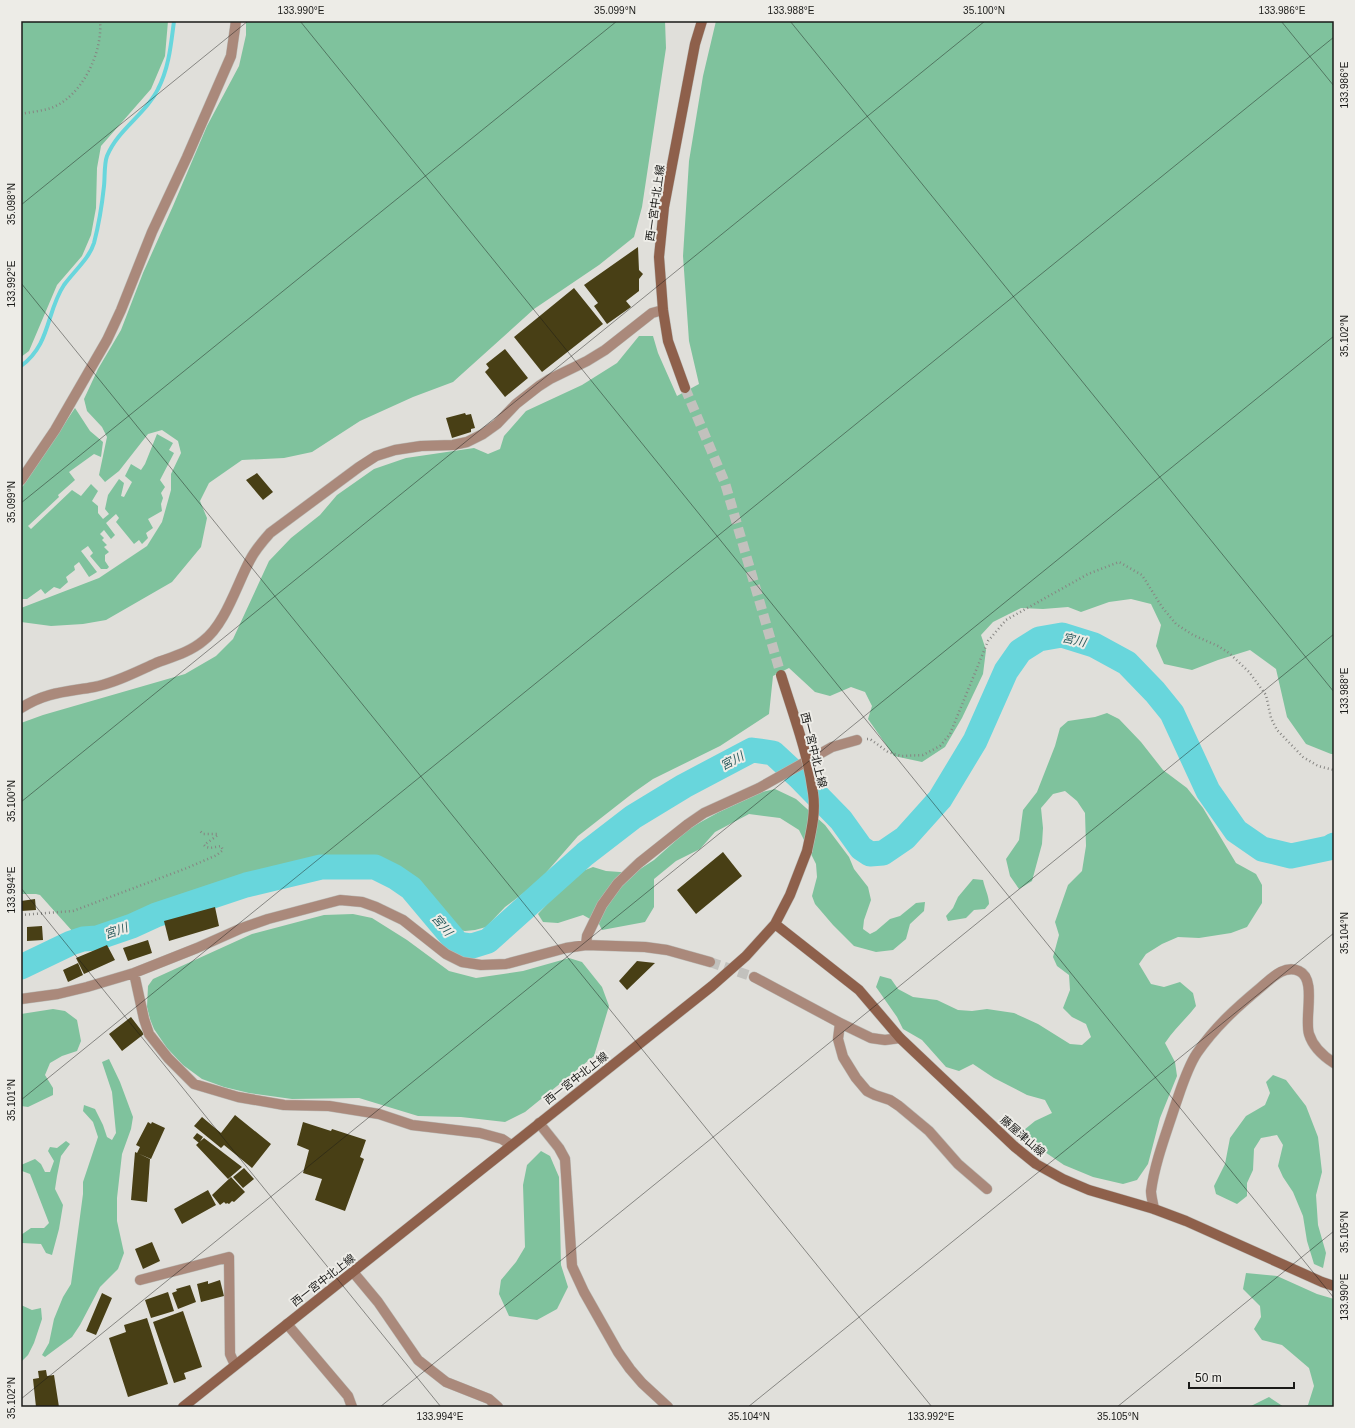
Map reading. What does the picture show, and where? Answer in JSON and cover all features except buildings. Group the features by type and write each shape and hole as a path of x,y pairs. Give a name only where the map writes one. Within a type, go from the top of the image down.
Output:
{"main road":[{"name":"西一宮中北上線","path":"685,388 668,341 662,310 659,257 664,207 695,44 702,21"},
{"name":"西一宮中北上線","path":"183,1407 712,986 746,956 775,924 790,895 807,851 813,825 813,794 804,748 781,675"},
{"name":"藤屋津山線","path":"775,924 859,990 900,1038 1015,1147 1036,1164 1063,1179 1089,1190 1154,1209 1186,1221 1334,1286"}],"street":[{"path":"21,480 55,430 107,340 121,310 152,232 187,157 231,56 236,21"},
{"path":"21,708 46,696 62,691 95,687 115,681 189,649 203,641 212,633 222,618 250,559 259,545 270,533 359,466 376,456 395,450 421,446 453,445 467,442 483,434 497,424 516,404 539,386 605,350 652,313 662,310"},
{"path":"586,945 587,936 602,905 618,883 639,863 688,824 704,813 759,788 832,747 857,740"},
{"path":"21,999 58,994 134,974 242,928 268,919 340,900 362,902 376,907 403,920 446,954 462,962 481,966 506,964 566,948 586,945 645,947 667,950 710,962"},
{"path":"1154,1209 1151,1192 1162,1145 1182,1087 1196,1055 1212,1033 1228,1015 1278,973 1290,969 1300,971 1307,980 1310,990 1307,1014 1309,1033 1315,1046 1324,1057 1334,1063"},
{"path":"134,974 141,1008 149,1034 168,1058 194,1084 238,1097 284,1106 329,1106 379,1114 412,1125 480,1133 502,1139 511,1145"},
{"path":"754,977 871,1038 885,1040 900,1038"},
{"path":"840,1023 838,1039 842,1057 863,1087 867,1091 890,1100 899,1106 929,1131 958,1164 987,1189"},
{"path":"539,1123 559,1148 565,1159 572,1266 584,1292 618,1352 642,1383 668,1407"},
{"path":"140,1280 229,1257 230,1354 235,1365"},
{"path":"353,1272 378,1302 418,1360 446,1382 489,1399 498,1407"},
{"path":"287,1324 348,1396 352,1407"}],"path":[{"path":"21,114 52,108 70,97 84,80 97,53 101,27 100,21"},
{"path":"857,740 870,739 888,752 901,756 923,755 940,746 950,734 988,641 1006,620 1088,574 1119,562 1142,575 1162,607 1176,624 1224,649 1249,672 1266,695 1271,718 1277,730 1303,757 1318,766 1334,770"},
{"path":"21,915 73,911 194,865 217,855 223,850 222,846 210,848 206,847 204,845 218,836 217,834 203,834 199,830"}],"green space":[{"path":"21,21 168,21 165,56 151,89 101,146 97,168 96,208 91,235 82,256 57,285 29,351 21,357"},
{"path":"246,21 665,21 666,48 642,207 634,237 599,265 534,309 453,382 413,397 360,421 312,452 284,458 242,460 209,483 200,501 207,518 201,547 172,582 106,620 83,624 51,626 21,622 21,608 99,578 147,546 162,522 171,490 171,474 181,453 178,441 162,430 148,434 119,471 105,482 99,475 107,437 102,427 87,411 84,399 98,369 121,330 143,273 207,126 239,66 246,35"},
{"path":"716,21 1334,21 1334,754 1306,744 1287,717 1276,669 1250,650 1192,670 1164,664 1156,646 1161,625 1151,604 1131,599 1109,602 1081,612 1068,607 1043,609 1021,608 993,622 981,635 986,650 983,674 962,718 945,747 922,762 894,756 868,719 872,706 865,692 851,687 830,696 815,692 789,668 773,676 769,714 720,746 653,779 633,793 578,836 537,883 505,907 486,927 465,931 458,930 451,926 408,875 398,868 384,864 316,861 305,863 176,903 96,933 87,934 74,933 40,895 21,894 21,723 43,715 185,674 216,656 233,639 269,561 291,538 320,515 337,495 374,469 406,458 474,448 488,454 500,449 504,436 526,411 582,385 617,363 639,336 653,336 658,353 677,396 699,384 689,341 683,256 689,161 703,76"},
{"path":"75,408 90,431 103,442 101,457 94,454 69,472 75,480 28,526 31,529 72,490 81,496 91,484 98,491 92,501 98,506 98,513 103,519 109,514 105,509 108,495 119,479 124,483 121,496 124,497 132,482 125,476 131,464 141,470 145,464 157,434 173,443 169,450 174,453 160,480 165,487 161,493 163,498 161,504 162,511 148,519 153,528 146,533 148,538 142,544 139,540 134,544 116,522 119,518 116,514 106,523 115,535 111,539 104,530 100,534 104,538 102,540 107,545 104,547 109,552 105,555 105,561 109,567 107,569 101,569 90,556 93,553 88,546 81,551 97,572 89,577 79,562 74,566 75,570 66,577 68,582 60,589 54,587 45,594 41,589 27,599 21,599 21,489"},
{"path":"1107,713 1119,719 1141,742 1163,770 1187,788 1203,808 1236,863 1256,874 1262,885 1262,903 1247,927 1231,933 1199,938 1178,937 1162,944 1146,954 1139,964 1151,984 1164,987 1180,982 1193,993 1196,1006 1165,1043 1175,1062 1177,1076 1160,1118 1148,1164 1137,1180 1123,1184 1093,1177 1064,1165 1036,1146 1024,1130 1035,1121 1052,1113 1045,1100 1027,1095 994,1078 973,1064 959,1071 946,1067 922,1040 903,1029 897,1017 876,987 880,976 891,979 898,989 913,997 937,1000 958,1010 972,1011 987,1009 1014,1013 1038,1024 1070,1044 1082,1045 1091,1037 1086,1024 1072,1017 1063,1008 1070,990 1069,975 1057,966 1053,957 1059,935 1055,922 1068,885 1082,871 1086,846 1085,813 1077,801 1065,791 1053,794 1041,808 1043,828 1042,844 1032,881 1019,889 1010,876 1006,859 1019,840 1023,810 1037,792 1055,746 1060,728 1068,721 1095,717"},
{"path":"775,789 796,799 825,825 849,857 854,869 868,887 871,900 864,920 863,929 870,934 890,919 900,916 916,903 925,902 924,911 910,924 906,939 893,950 876,952 854,946 815,904 812,896 817,877 816,864 799,830 780,818 749,814 715,832 700,849 676,861 654,879 654,907 645,922 602,930 599,924 583,915 558,923 543,922 538,914 575,874 593,867 606,871 634,873 654,860 690,828 719,812 762,792"},
{"path":"973,879 983,880 988,895 989,904 985,909 974,910 966,918 948,921 946,916 953,908 958,897"},
{"path":"353,914 372,918 407,940 449,971 476,978 523,971 569,958 582,962 602,987 609,1006 594,1056 525,1112 505,1122 461,1117 418,1116 359,1098 292,1099 249,1093 224,1087 202,1079 183,1065 167,1048 154,1029 147,1007 148,986 153,979 252,934 324,915"},
{"path":"53,1009 65,1011 77,1020 81,1041 77,1051 62,1056 50,1063 45,1075 53,1088 53,1095 28,1107 21,1106 21,1014"},
{"path":"109,1059 120,1082 133,1117 131,1129 122,1154 117,1198 117,1221 124,1253 118,1269 100,1287 72,1337 45,1357 42,1355 49,1343 54,1319 63,1297 71,1284 83,1194 83,1182 98,1137 93,1122 83,1111 84,1105 95,1109 107,1137 112,1140 116,1133 112,1092 102,1062"},
{"path":"1273,1075 1286,1080 1306,1106 1318,1137 1322,1172 1316,1195 1318,1225 1326,1253 1323,1268 1314,1264 1307,1241 1303,1216 1293,1192 1278,1166 1283,1145 1277,1135 1261,1138 1254,1149 1253,1170 1247,1183 1247,1196 1237,1204 1216,1194 1214,1186 1225,1164 1230,1138 1246,1116 1265,1105 1270,1093 1266,1082"},
{"path":"66,1141 70,1144 61,1156 55,1189 63,1205 59,1229 52,1255 46,1253 41,1244 22,1243 21,1235 31,1228 44,1228 49,1223 30,1174 22,1171 21,1165 35,1159 41,1164 45,1172 50,1172 54,1161 48,1151 50,1147 57,1148"},
{"path":"541,1151 550,1156 559,1177 561,1265 568,1287 557,1309 537,1320 509,1316 499,1294 501,1280 516,1262 525,1247 523,1185 527,1165"},
{"path":"1246,1273 1277,1276 1317,1294 1334,1299 1334,1407 1301,1407 1308,1405 1314,1386 1309,1368 1282,1345 1262,1340 1254,1329 1261,1317 1260,1306 1243,1289"},
{"path":"21,1305 32,1310 41,1308 42,1319 34,1343 28,1355 21,1362"},
{"path":"1269,1397 1284,1407 1251,1406"}],"waterway":[{"path":"21,366 38,348 58,295 64,285 85,260 92,249 100,214 107,156 118,138 153,98 162,81 171,47 174,21"},
{"name":"宮川","path":"21,967 71,943 83,939 97,938 132,926 156,915 246,885 321,867 375,867 395,877 411,888 458,944 472,946 488,941 585,854 633,817 684,786 752,750 773,753 841,820 861,848 870,854 883,853 905,838 940,799 975,741 1006,671 1020,651 1039,639 1062,635 1094,645 1127,663 1155,692 1172,713 1208,791 1236,831 1262,849 1291,856 1329,848 1334,845"}],"tunnel":[{"path":"685,388 725,483 781,675"},
{"path":"710,962 754,977"}]}
